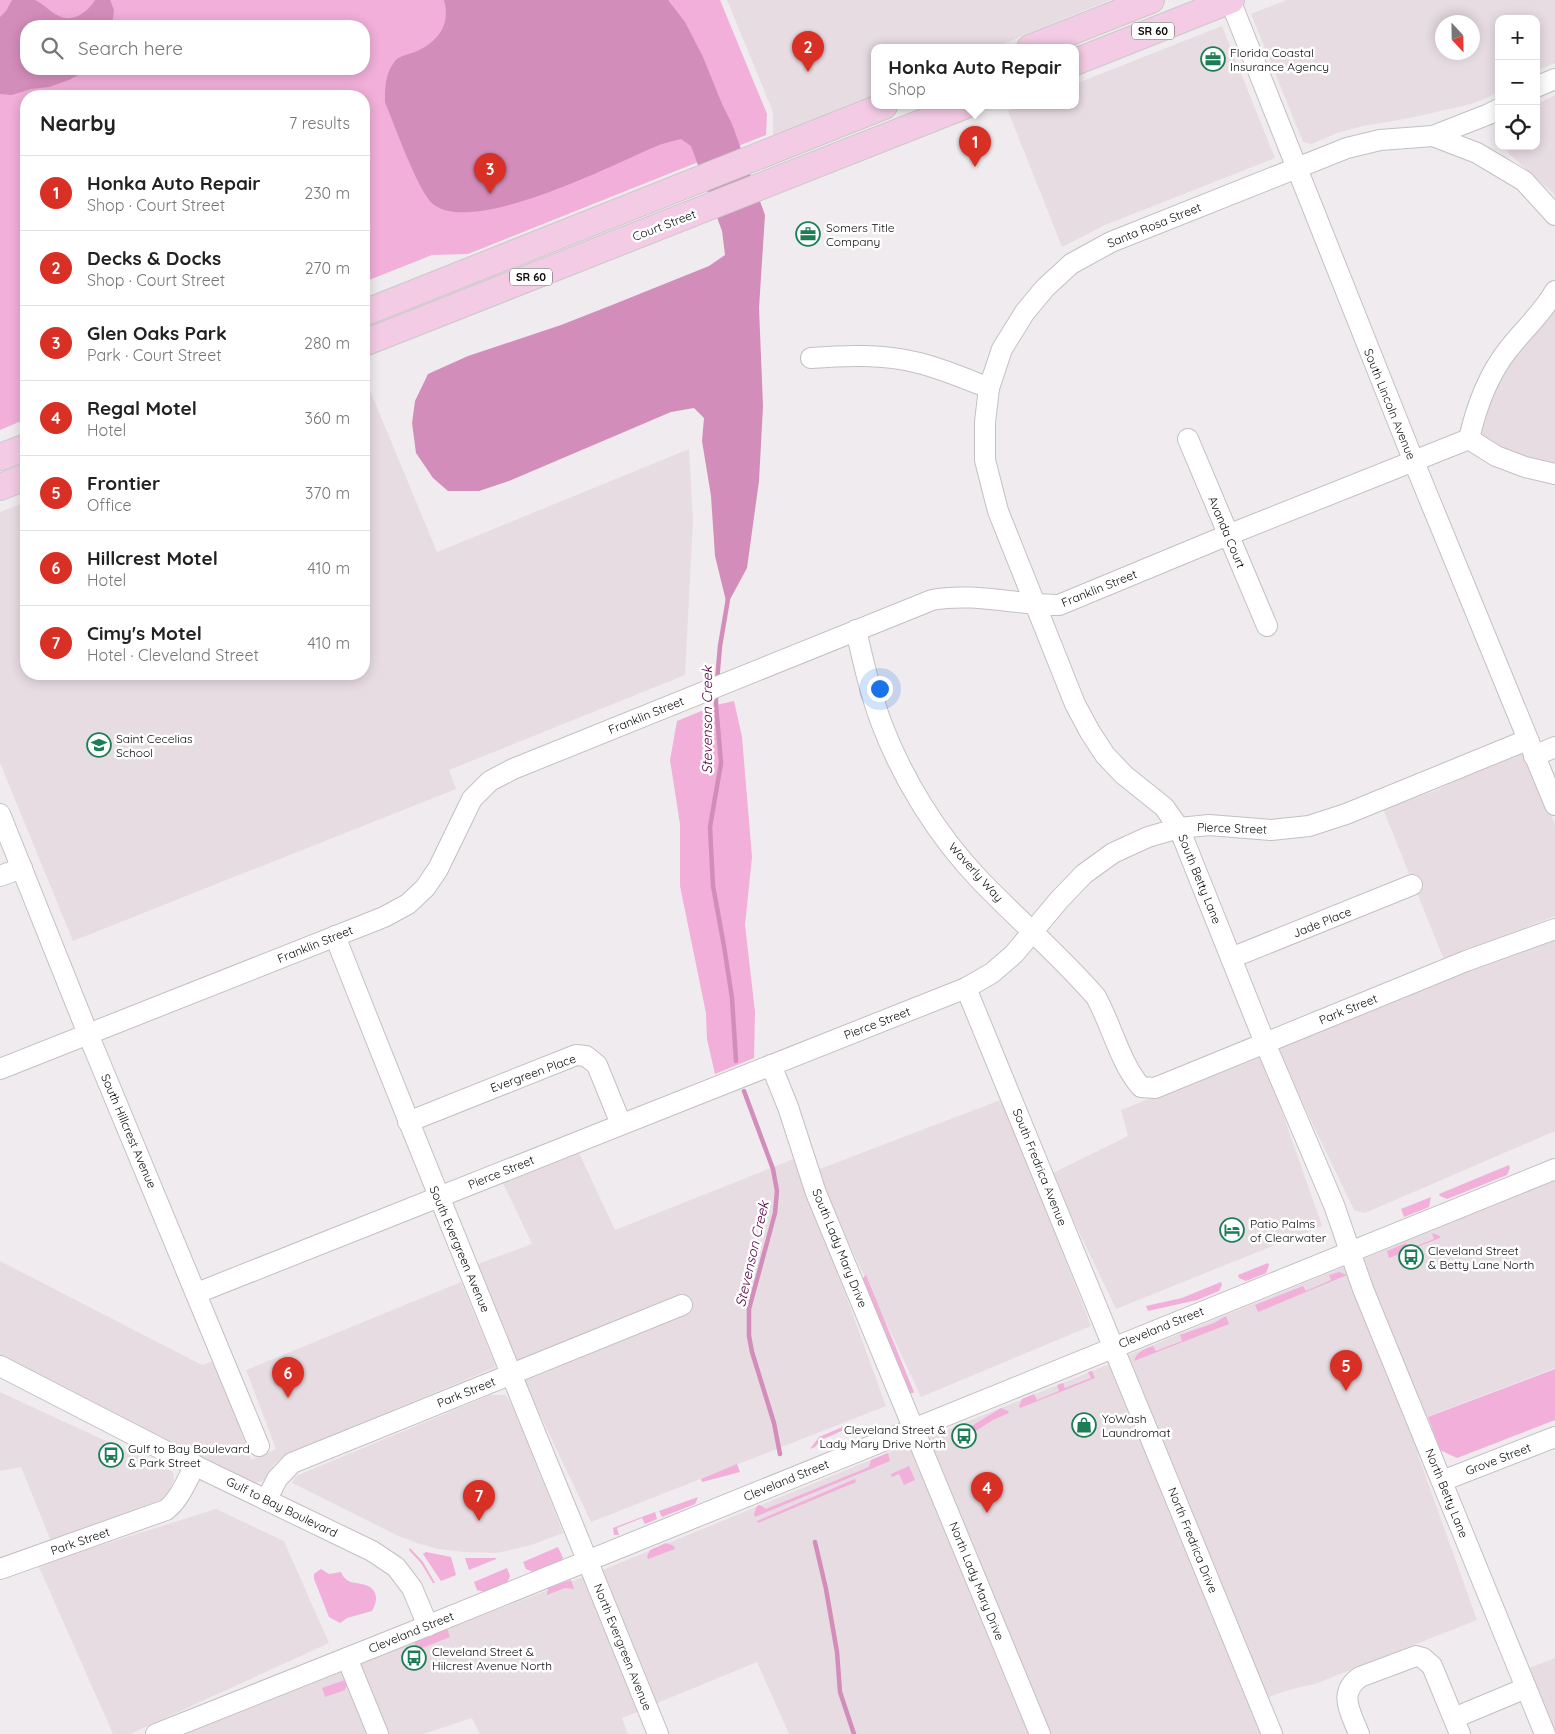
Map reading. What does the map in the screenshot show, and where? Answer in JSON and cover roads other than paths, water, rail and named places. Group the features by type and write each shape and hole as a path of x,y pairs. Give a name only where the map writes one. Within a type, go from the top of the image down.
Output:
{"main road":[{"name":"SR 60","path":"1040,44 1152,0"},
{"path":"1079,53 1100,37 1189,0"},
{"name":"SR 60","path":"1079,60 1230,0"},
{"name":"SR 60","path":"370,311 876,109"},
{"name":"Court Street","path":"370,341 955,109"},
{"path":"0,457 20,449"},
{"path":"0,487 20,479"}],"street":[{"name":"South Lincoln Avenue","path":"1230,0 1414,462 1555,805"},
{"path":"1540,85 1555,79"},
{"name":"Santa Rosa Street","path":"989,388 1002,349 1019,320 1045,288 1072,264 1111,242 1347,148 1380,140 1433,136 1495,111"},
{"path":"1433,136 1477,153 1524,181 1555,215"},
{"path":"1555,291 1506,352 1492,374 1476,410 1469,439 1496,456 1525,467 1555,474"},
{"path":"811,358 843,356 891,358 919,363 989,388"},
{"name":"South Betty Lane","path":"989,388 985,422 985,460 998,511 1075,704 1105,755 1124,776 1164,807 1179,828 1265,1043 1334,1204 1349,1252"},
{"name":"Avanda Court","path":"1188,439 1267,626"},
{"name":"Franklin Street","path":"0,1068 384,917 408,904 425,888 438,869 472,799 490,781 513,769 932,600 950,596 1035,605 1059,605 1469,439"},
{"name":"Waverly Way","path":"856,630 866,673 881,722 906,776 944,836 977,877 1096,997 1131,1076 1141,1087"},
{"name":"Pierce Street","path":"197,1293 966,988 992,973 1014,954 1059,900 1084,874 1113,853 1148,837 1179,828 1209,825 1271,830 1309,826 1530,748 1555,747"},
{"name":"South Hillcrest Avenue","path":"0,814 88,1034 259,1446"},
{"path":"0,876 22,868"},
{"name":"Jade Place","path":"1231,958 1412,885"},
{"name":"Park Street","path":"1141,1087 1155,1088 1481,955 1555,928"},
{"name":"South Evergreen Avenue","path":"335,936 438,1197 588,1560"},
{"name":"South Fredrica Avenue","path":"966,988 1114,1346"},
{"name":"Evergreen Place","path":"408,1122 576,1055 586,1056 597,1065 620,1124"},
{"name":"South Lady Mary Drive","path":"763,1069 788,1107 816,1193 914,1428"},
{"name":"Cleveland Street","path":"156,1734 428,1626 1114,1346 1555,1169"},
{"name":"North Betty Lane","path":"1349,1252 1545,1734"},
{"name":"Park Street","path":"267,1499 277,1479 292,1463 682,1305"},
{"name":"North Fredrica Drive","path":"1114,1346 1272,1734"},
{"name":"Gulf to Bay Boulevard","path":"0,1366 195,1465 372,1551 396,1568 412,1588 428,1626"},
{"name":"North Lady Mary Drive","path":"914,1428 1040,1734"},
{"name":"Grove Street","path":"1442,1481 1555,1437"},
{"name":"Park Street","path":"0,1569 166,1510 177,1498 195,1465"},
{"name":"North Evergreen Avenue","path":"588,1560 658,1734"},
{"path":"1359,1734 1346,1696 1352,1682 1360,1677 1416,1656 1423,1658 1432,1666 1457,1726 1526,1688"},
{"path":"347,1658 378,1734"}],"waterway":[{"name":"Stevenson Creek","path":"717,681 720,646 728,599"},
{"name":"Stevenson Creek","path":"716,693 721,763 710,827 713,886 732,998 736,1061"},
{"name":"Stevenson Creek","path":"744,1091 773,1169 777,1191 775,1213 749,1309 749,1336 752,1352 774,1423 780,1454"},
{"name":"Stevenson Creek","path":"815,1542 826,1589 837,1652 840,1692 854,1734"}],"place":[{"name":"Florida Coastal Insurance Agency","path":"1213,59"},
{"name":"Decks & Docks","path":"808,72"},
{"name":"Honka Auto Repair","path":"975,167"},
{"name":"Glen Oaks Park","path":"490,194"},
{"name":"Somers Title Company","path":"808,234"},
{"name":"Saint Cecelias School","path":"99,745"},
{"name":"Patio Palms of Clearwater","path":"1232,1230"},
{"name":"Cleveland Street & Betty Lane North","path":"1411,1257"},
{"name":"Frontier","path":"1346,1391"},
{"name":"Hillcrest Motel","path":"288,1398"},
{"name":"YoWash Laundromat","path":"1084,1425"},
{"name":"Cleveland Street & Lady Mary Drive North","path":"964,1436"},
{"name":"Gulf to Bay Boulevard & Park Street","path":"111,1455"},
{"name":"Regal Motel","path":"987,1513"},
{"name":"Cimy's Motel","path":"479,1521"},
{"name":"Cleveland Street & Hilcrest Avenue North","path":"414,1658"}]}
